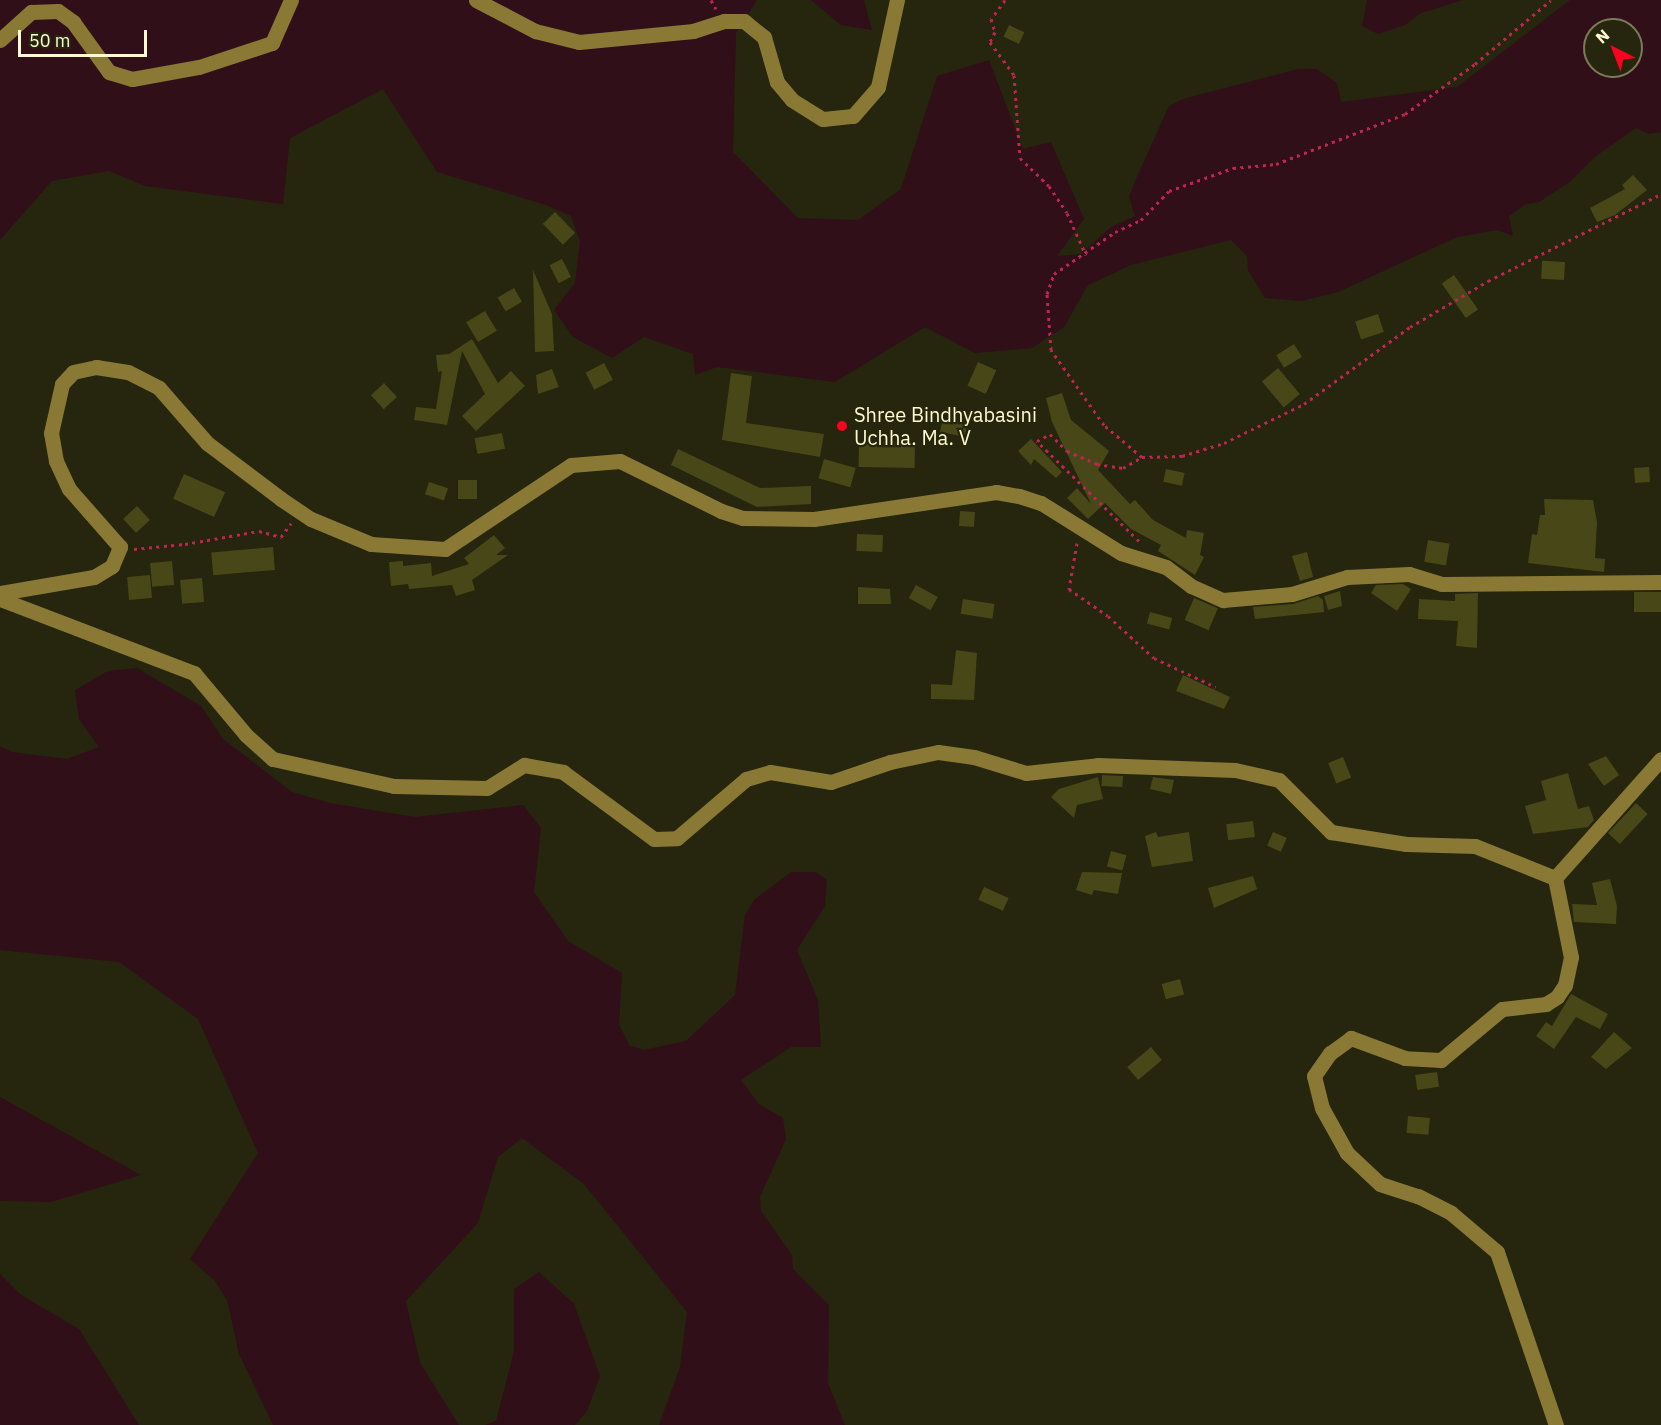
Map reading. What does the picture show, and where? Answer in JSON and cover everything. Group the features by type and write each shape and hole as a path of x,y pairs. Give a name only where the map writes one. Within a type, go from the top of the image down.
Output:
{"street":[{"path":"0,40 31,12 58,11 73,22 109,72 132,79 199,67 272,43 291,0"},
{"path":"476,0 535,31 579,42 693,31 724,21 744,21 764,37 777,82 792,100 823,119 853,116 878,87 897,0"},
{"path":"0,593 94,577 111,566 120,547 69,489 56,461 51,433 62,384 73,372 96,367 128,372 159,388 207,443 311,519 371,544 445,549 571,465 620,461 721,511 743,518 814,519 996,492 1041,503 1120,553 1166,567 1191,586 1223,600 1292,594 1347,577 1409,574 1441,584 1661,582"},
{"path":"0,599 194,673 246,735 273,759 394,786 487,788 524,765 563,771 654,839 677,838 746,779 770,772 831,782 890,762 938,753 974,757 1026,773 1098,765 1235,770 1279,780 1331,832 1406,844 1475,846 1555,878"},
{"path":"1555,878 1661,759"},
{"path":"1555,878 1571,957 1565,985 1557,997 1546,1004 1502,1009 1441,1060 1405,1058 1351,1038 1330,1053 1314,1076 1322,1108 1347,1153 1380,1184 1418,1196 1450,1213 1497,1252 1556,1425"}],"path":[{"path":"1005,0 991,18 995,32 990,42 1014,75 1020,158 1049,186 1067,213 1086,255"},
{"path":"1142,457 1104,425 1051,350 1047,294 1054,274 1086,255 1115,232 1141,220 1169,191 1233,168 1276,164 1405,114 1474,64 1551,0"},
{"path":"1142,544 1037,441 1050,434 1067,451 1106,466 1123,468 1142,457 1182,456 1224,442 1304,404 1410,327 1488,281 1661,194"},
{"path":"120,547 142,550 259,531 281,537 298,519 311,519"},
{"path":"1080,526 1069,589 1107,616 1154,658 1216,687"}],"shaded area":[{"path":"0,0 757,0 736,33 733,152 798,218 858,220 901,189 937,76 989,60 1023,149 1051,142 1084,219 1057,256 1081,254 1111,227 1135,216 1129,197 1136,179 1169,106 1183,99 1298,69 1317,69 1337,83 1341,102 1457,87 1570,0 1661,0 1661,132 1648,134 1636,128 1596,156 1571,181 1539,202 1526,204 1509,216 1513,236 1497,230 1457,237 1338,292 1302,301 1265,298 1248,270 1247,256 1231,240 1131,265 1088,285 1064,327 1032,348 975,353 925,327 835,382 717,367 695,375 693,354 644,337 612,358 573,337 554,310 575,283 580,241 571,216 546,205 437,172 383,89 290,138 283,204 145,186 109,171 52,181 0,240"},
{"path":"811,0 864,0 872,30 841,25"},
{"path":"1367,0 1463,0 1421,13 1405,25 1378,34 1362,26"},
{"path":"137,668 201,706 223,739 292,792 330,803 415,817 523,805 541,828 534,892 568,941 622,973 619,1025 630,1046 644,1050 686,1041 735,995 745,915 754,900 791,872 816,872 827,880 825,906 797,950 818,1000 821,1047 791,1047 741,1080 759,1104 783,1118 786,1139 760,1197 761,1211 792,1255 793,1269 829,1305 828,1383 845,1425 659,1425 680,1367 687,1312 584,1184 522,1138 498,1157 478,1223 406,1301 420,1363 459,1425 273,1425 239,1354 227,1300 215,1281 190,1259 258,1153 198,1019 119,962 0,950 0,746 12,752 67,759 99,747 79,719 75,690 108,671"},
{"path":"0,1097 141,1175 51,1202 0,1201"},
{"path":"539,1272 574,1304 600,1376 587,1411 575,1425 485,1425 496,1421 514,1351 514,1289"},
{"path":"0,1274 21,1295 79,1329 139,1425 0,1425"}],"building":[{"path":"1009,25 1024,32 1019,44 1004,37"},
{"path":"1633,175 1647,190 1615,215 1597,222 1590,208 1625,189 1622,185"},
{"path":"555,212 575,233 563,245 543,224"},
{"path":"562,259 571,277 559,283 550,265"},
{"path":"1542,261 1565,262 1564,280 1541,279"},
{"path":"533,270 552,314 554,351 535,352"},
{"path":"1454,275 1478,309 1466,318 1442,284"},
{"path":"514,288 522,302 506,311 498,298"},
{"path":"485,311 497,331 478,342 466,322"},
{"path":"1378,314 1384,332 1361,339 1355,321"},
{"path":"472,339 498,383 511,371 525,386 476,431 462,416 485,394 462,351 447,425 414,420 416,407 436,409 442,371 438,372 436,355 449,354"},
{"path":"1294,344 1302,357 1284,368 1276,355"},
{"path":"978,362 996,370 986,394 967,386"},
{"path":"604,363 613,380 594,390 585,373"},
{"path":"1278,368 1300,394 1284,408 1262,381"},
{"path":"552,369 559,387 538,394 536,375"},
{"path":"731,373 752,376 746,423 824,434 820,457 722,440"},
{"path":"384,383 397,397 384,409 371,395"},
{"path":"1062,393 1071,420 1109,451 1098,470 1130,504 1135,500 1153,520 1186,538 1187,530 1204,533 1200,555 1204,557 1195,575 1158,551 1161,545 1131,529 1105,503 1088,519 1067,498 1077,488 1091,504 1052,422 1046,398"},
{"path":"943,418 967,423 965,437 940,432"},
{"path":"502,433 505,449 478,454 475,438"},
{"path":"1031,439 1062,472 1056,478 1034,459 1031,465 1018,451"},
{"path":"859,441 915,442 915,468 859,467"},
{"path":"678,449 760,488 811,486 811,504 757,507 671,465"},
{"path":"824,459 856,468 850,487 818,478"},
{"path":"1649,467 1650,482 1635,483 1634,468"},
{"path":"1166,469 1185,473 1182,486 1163,482"},
{"path":"184,474 225,492 214,517 173,499"},
{"path":"458,480 477,480 477,499 458,499"},
{"path":"429,482 448,488 444,501 425,494"},
{"path":"1544,499 1593,500 1597,522 1595,558 1605,559 1604,572 1528,563 1532,534 1537,535 1540,515 1545,515"},
{"path":"137,506 150,520 136,533 123,519"},
{"path":"960,511 975,512 974,527 959,526"},
{"path":"857,534 883,535 882,552 856,551"},
{"path":"494,535 505,548 496,555 508,555 472,580 475,590 456,596 452,585 409,589 408,584 391,586 389,562 403,561 403,566 431,563 432,576 469,564 464,558"},
{"path":"1428,540 1450,544 1446,565 1424,562"},
{"path":"273,547 275,570 213,575 211,552"},
{"path":"1307,552 1313,577 1300,581 1292,556"},
{"path":"172,561 174,585 152,587 150,563"},
{"path":"150,575 152,598 129,600 127,577"},
{"path":"202,578 204,602 182,604 180,580"},
{"path":"1403,584 1411,589 1397,611 1371,593 1376,585"},
{"path":"916,585 938,597 931,610 909,598"},
{"path":"858,587 890,589 891,604 858,604"},
{"path":"1340,591 1342,606 1328,610 1324,596"},
{"path":"1634,592 1661,592 1661,612 1634,612"},
{"path":"1478,593 1477,648 1456,646 1458,621 1418,619 1419,599 1455,601 1455,594"},
{"path":"1318,596 1323,600 1324,612 1255,619 1253,607 1293,604"},
{"path":"1194,598 1218,608 1209,630 1185,620"},
{"path":"963,599 995,604 992,619 961,614"},
{"path":"1150,612 1172,618 1169,630 1147,624"},
{"path":"956,650 977,653 974,700 931,699 931,684 952,685"},
{"path":"1183,675 1230,697 1224,709 1176,691"},
{"path":"1606,756 1619,775 1604,786 1588,764"},
{"path":"1343,757 1351,777 1336,783 1328,763"},
{"path":"1568,773 1578,809 1589,806 1594,820 1588,827 1533,834 1525,806 1546,800 1541,781"},
{"path":"1102,775 1123,776 1122,787 1101,786"},
{"path":"1098,777 1103,799 1077,805 1074,818 1051,797 1059,789"},
{"path":"1153,777 1174,780 1171,794 1150,789"},
{"path":"1636,803 1648,814 1620,844 1608,833"},
{"path":"1253,821 1255,837 1228,840 1226,824"},
{"path":"1156,832 1158,837 1189,832 1193,861 1152,867 1145,836"},
{"path":"1273,832 1287,838 1281,852 1267,846"},
{"path":"1111,851 1126,855 1122,871 1107,866"},
{"path":"1082,872 1122,873 1118,894 1094,890 1092,895 1076,890"},
{"path":"1253,876 1257,889 1214,908 1208,888"},
{"path":"1610,879 1617,906 1616,924 1574,922 1572,904 1597,905 1592,883"},
{"path":"984,887 1009,898 1003,911 978,900"},
{"path":"1180,979 1184,994 1166,999 1162,984"},
{"path":"1571,994 1608,1014 1600,1029 1576,1017 1554,1049 1536,1036 1546,1022 1552,1026"},
{"path":"1614,1032 1632,1048 1606,1069 1591,1057"},
{"path":"1151,1047 1162,1060 1138,1080 1127,1067"},
{"path":"1437,1072 1439,1087 1417,1090 1415,1075"},
{"path":"1408,1116 1430,1118 1428,1135 1407,1133"}],"place":[{"name":"Shree Bindhyabasini Uchha. Ma. V","path":"842,426"}]}
